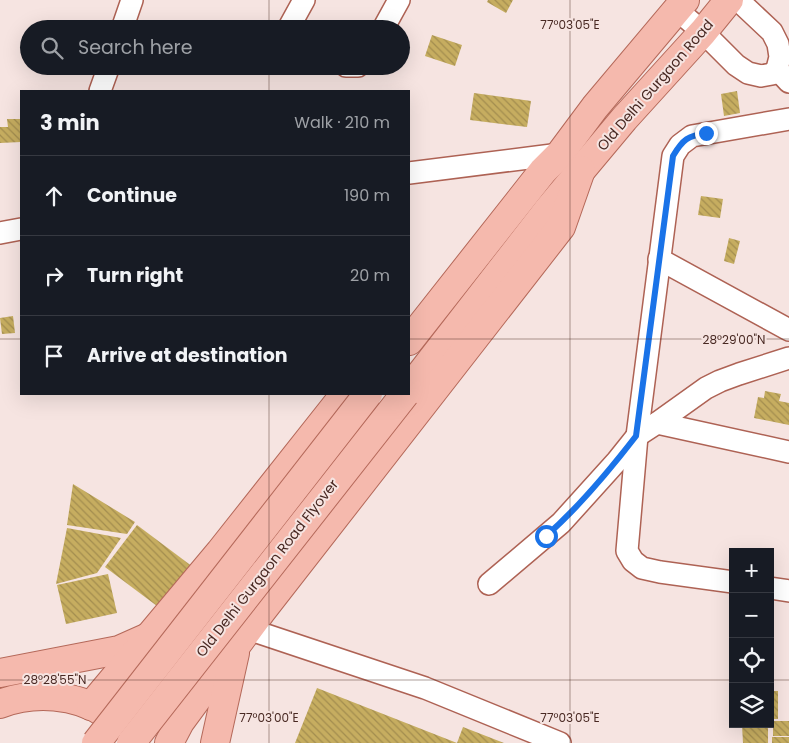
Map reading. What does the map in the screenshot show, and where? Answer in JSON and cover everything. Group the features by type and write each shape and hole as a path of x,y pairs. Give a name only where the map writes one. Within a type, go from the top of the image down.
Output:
{"main road":[{"name":"Old Delhi Gurgaon Road","path":"561,165 624,119 703,32 729,0"},
{"name":"Old Delhi Gurgaon Road","path":"561,165 595,107 681,5"},
{"path":"410,340 524,195 561,165"},
{"path":"410,387 547,211 561,165"},
{"path":"410,313 509,188 561,165"},
{"path":"169,743 180,722 242,637 560,227 561,165"},
{"path":"90,706 220,552 344,395"},
{"name":"Old Delhi Gurgaon Road Flyover","path":"96,743 367,395"},
{"name":"Old Delhi Gurgaon Road Flyover","path":"131,743 404,395"},
{"path":"0,673 119,650 150,636"},
{"path":"214,743 242,637"},
{"path":"0,704 10,700 40,696 69,699 98,709 122,725 139,743"}],"street":[{"path":"125,20 132,0"},
{"path":"293,20 304,0"},
{"path":"388,20 399,0"},
{"path":"681,5 703,32 736,65 748,73 761,76 783,75 778,44 772,32 738,0"},
{"path":"100,90 106,75"},
{"path":"729,581 651,570 642,568 633,561 627,551 636,436 673,156 680,145 692,136 789,119"},
{"path":"410,173 561,165"},
{"path":"0,233 20,229"},
{"path":"660,259 789,330"},
{"path":"489,584 561,523 617,461 636,436 706,388 739,374 789,358"},
{"path":"657,423 789,452"},
{"path":"774,588 789,590"},
{"path":"242,637 425,688 560,743"}],"building":[{"path":"488,0 513,0 506,13 487,2"},
{"path":"432,35 462,45 455,66 425,56"},
{"path":"737,91 740,113 724,116 721,94"},
{"path":"474,93 531,101 527,127 470,120"},
{"path":"7,119 20,119 20,142 0,143 0,127 8,127"},
{"path":"701,196 723,199 720,218 698,215"},
{"path":"729,238 740,241 734,264 724,261"},
{"path":"13,316 15,333 2,334 0,318"},
{"path":"765,391 781,394 779,401 789,403 789,425 754,418 758,397 764,398"},
{"path":"73,484 135,522 127,534 67,525"},
{"path":"137,525 193,567 161,609 105,567"},
{"path":"67,528 121,538 97,573 56,584"},
{"path":"108,574 117,613 66,624 57,585"},
{"path":"317,688 457,743 295,743"},
{"path":"774,691 778,691 778,719 774,719"},
{"path":"774,721 789,721 789,736 773,736"},
{"path":"463,727 504,743 457,743"},
{"path":"742,728 768,728 768,743 743,743"},
{"path":"772,737 789,737 789,743 772,743"}],"route":[{"path":"546,536 561,523 617,461 636,436 673,156 680,145 692,136 706,133"}]}
